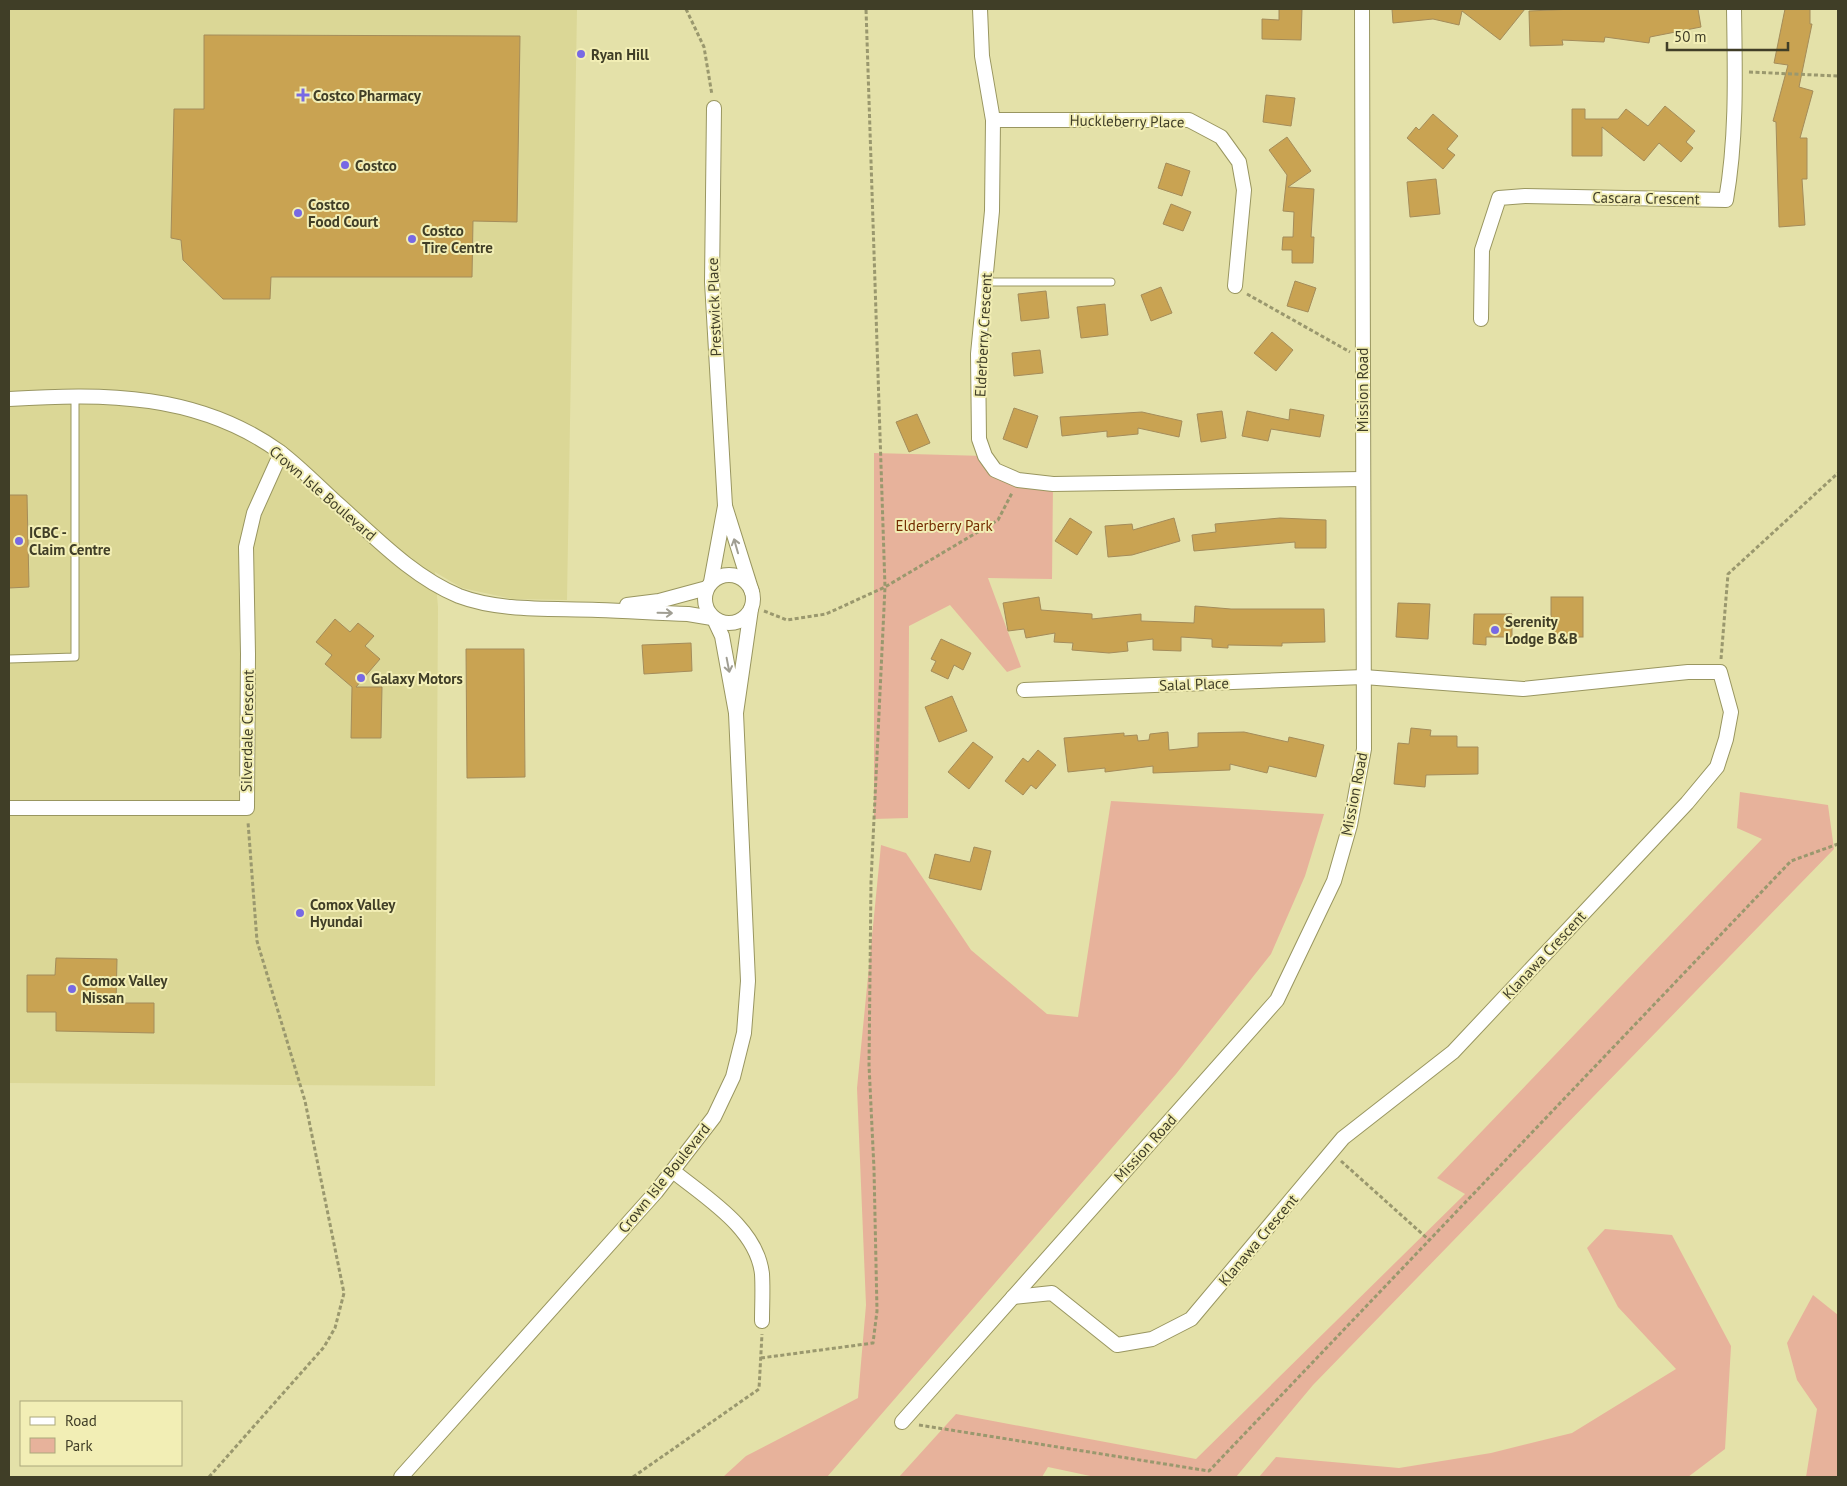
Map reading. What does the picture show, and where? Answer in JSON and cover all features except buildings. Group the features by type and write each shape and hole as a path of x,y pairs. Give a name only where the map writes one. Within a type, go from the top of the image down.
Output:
{"street":[{"name":"Elderberry Crescent","path":"980,9 982,56 993,120 992,211 978,354 979,438 985,456 995,470 1018,480 1053,484 1362,480"},
{"name":"Mission Road","path":"902,1422 1276,1000 1334,881 1350,825 1364,749 1362,9"},
{"name":"Cascara Crescent","path":"1481,318 1482,250 1499,198 1525,196 1726,200 1731,172 1735,72 1734,9"},
{"name":"Prestwick Place","path":"714,108 712,282 725,506 752,592"},
{"name":"Huckleberry Place","path":"993,120 1189,120 1221,137 1239,162 1244,190 1235,286"},
{"name":"Crown Isle Boulevard","path":"9,399 75,395 130,397 169,403 212,417 247,432 281,453 403,563 460,596 507,607 688,614 713,618 722,636 736,713 747,954 744,1034 733,1077 714,1116 673,1171 401,1477"},
{"name":"Silverdale Crescent","path":"9,808 247,808 248,654 246,547 254,513 281,453"},
{"name":"Prestwick Place","path":"709,585 725,506"},
{"path":"734,575 748,584 752,592 751,607 748,614 737,622 724,624 713,618 704,603 709,585 718,577 734,575"},
{"name":"Crown Isle Boulevard","path":"599,610 659,600 709,585"},
{"name":"Crown Isle Boulevard","path":"736,713 751,607"},
{"path":"1364,677 1523,689 1688,672 1720,672"},
{"name":"Klanawa Crescent","path":"1013,1296 1052,1293 1117,1345 1152,1339 1191,1319 1344,1138 1453,1052 1688,802 1718,767 1731,712 1720,672"},
{"name":"Salal Place","path":"1024,690 1364,677"},
{"path":"673,1171 720,1208 750,1239 762,1273 762,1321"}],"lane":[{"path":"985,282 1111,282"},
{"path":"9,660 75,656 75,395"}],"path":[{"path":"686,9 704,47 714,108"},
{"path":"760,1358 873,1343 877,1311 874,1168 869,1065 871,882 885,587 866,9"},
{"path":"1735,72 1838,76"},
{"path":"1235,286 1260,303 1362,358"},
{"path":"1720,672 1728,574 1838,473"},
{"path":"751,607 787,620 826,614 885,587 998,520 1018,480"},
{"path":"208,1477 324,1347 335,1328 344,1293 305,1101 257,941 247,808"},
{"path":"902,1422 1209,1471 1791,861 1838,844"},
{"path":"1332,1153 1429,1240"},
{"path":"633,1477 759,1389 762,1321"}],"shaded area":[{"path":"9,9 577,9 567,600 512,599 462,588 435,572 438,607 435,1086 9,1083"}],"green space":[{"name":"Elderberry Park","path":"874,453 985,456 995,470 1053,484 1052,579 988,578 1021,667 1007,672 950,605 909,626 908,818 874,819"},
{"path":"1740,792 1828,805 1834,849 1313,1385 1236,1477 1095,1477 1048,1467 1042,1477 899,1477 956,1414 1196,1459 1465,1194 1437,1178 1762,839 1737,828"},
{"path":"1111,801 1324,814 1305,876 1271,954 1176,1074 827,1477 723,1477 746,1456 858,1398 866,1305 857,1088 881,845 906,853 971,950 1047,1014 1078,1017"},
{"path":"1605,1229 1672,1235 1731,1346 1725,1449 1688,1477 1259,1477 1276,1457 1399,1468 1491,1453 1572,1433 1676,1369 1618,1307 1587,1248"},
{"path":"1813,1295 1838,1315 1838,1477 1806,1477 1817,1409 1797,1380 1787,1343"}],"place":[{"name":"Ryan Hill","path":"581,54"},
{"name":"Costco Pharmacy","path":"303,95"},
{"name":"Costco","path":"345,165"},
{"name":"Costco Food Court","path":"298,213"},
{"name":"Costco Tire Centre","path":"412,239"},
{"name":"ICBC - Claim Centre","path":"19,541"},
{"name":"Serenity Lodge B&B","path":"1495,630"},
{"name":"Galaxy Motors","path":"361,678"},
{"name":"Comox Valley Hyundai","path":"300,913"},
{"name":"Comox Valley Nissan","path":"72,989"}]}
